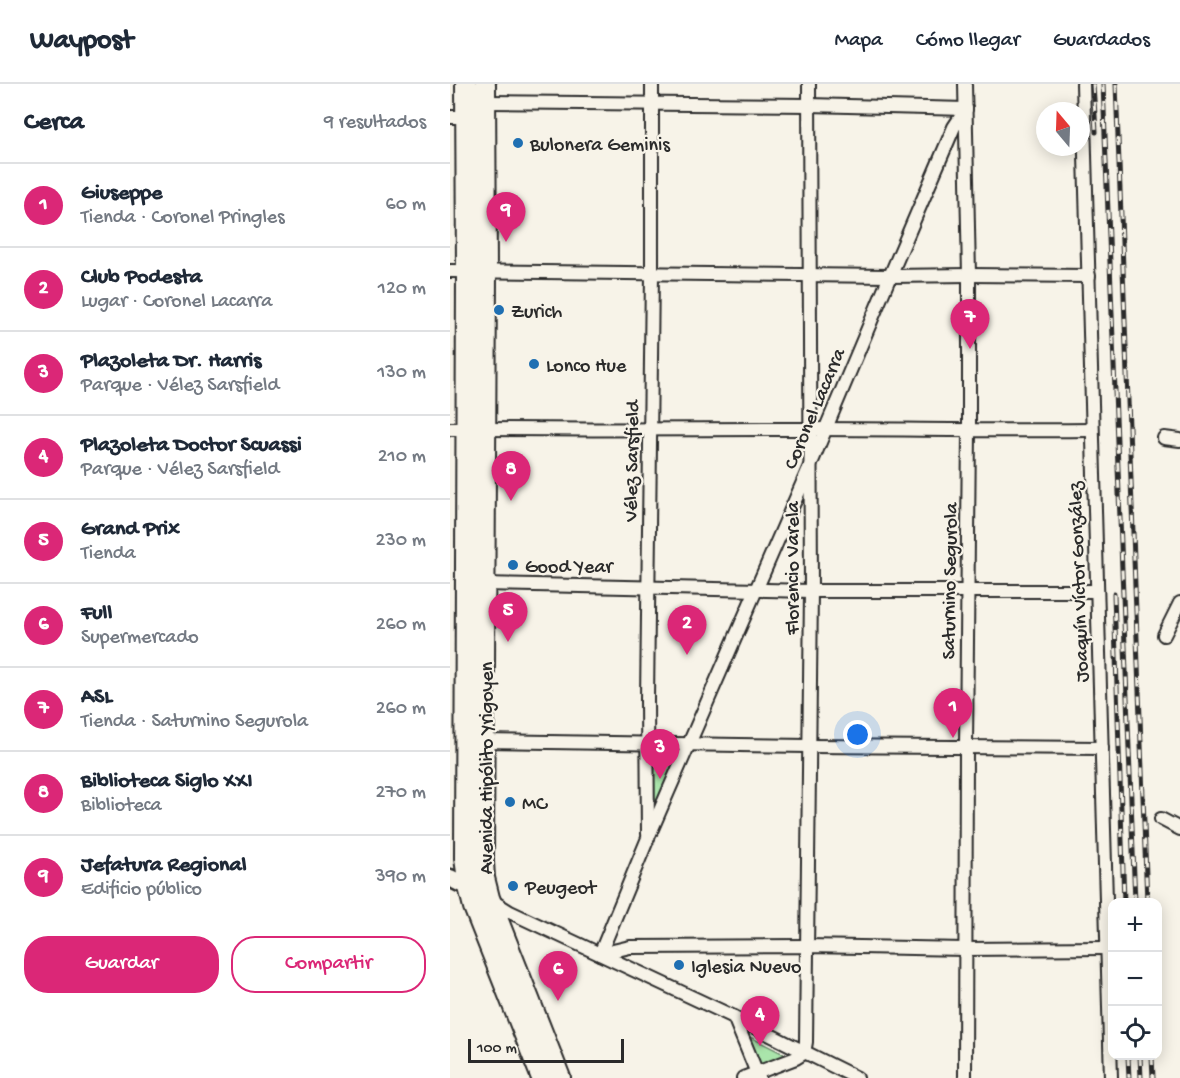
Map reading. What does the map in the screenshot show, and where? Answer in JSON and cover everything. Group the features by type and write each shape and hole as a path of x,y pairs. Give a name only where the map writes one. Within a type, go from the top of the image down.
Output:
{"main road":[{"name":"Avenida Hipólito Yrigoyen","path":"466,84 458,117 468,271 465,858 474,907 542,1078"},
{"name":"Avenida Hipólito Yrigoyen","path":"468,271 485,93"},
{"name":"Avenida Hipólito Yrigoyen","path":"467,429 484,584 484,878 489,898 560,1078"}],"street":[{"name":"Vélez Sarsfield","path":"648,838 652,84"},
{"name":"Florencio Varela","path":"804,1053 808,946 811,591 810,84"},
{"name":"Joaquín Víctor González","path":"1083,84 1111,1078"},
{"name":"Saturnino Segurola","path":"965,1078 969,431 966,85"},
{"path":"485,93 652,103 966,109"},
{"name":"Coronel Lacarra","path":"600,954 954,127 966,109"},
{"path":"468,271 1089,276"},
{"path":"467,429 1092,430"},
{"path":"1164,438 1180,440"},
{"path":"484,584 811,591 1097,591"},
{"path":"1164,635 1177,616 1180,603"},
{"path":"484,741 1102,748"},
{"path":"1161,819 1180,829"},
{"path":"450,878 469,886 510,912 734,1017 857,1078"},
{"path":"600,954 630,947 1107,948"},
{"path":"734,1017 758,1075"},
{"path":"744,1078 758,1075 804,1053"}],"green space":[{"path":"655,751 674,752 678,757 659,803 654,804 650,802 651,755"},
{"path":"748,1036 788,1056 759,1066"}],"railway":[{"path":"1093,84 1096,132"},
{"path":"1103,84 1135,898"},
{"path":"1116,84 1147,898"},
{"path":"1114,594 1124,898"},
{"path":"1128,1060 1129,1078"},
{"path":"1140,1060 1141,1078"},
{"path":"1152,1060 1153,1078"}],"place":[{"name":"Bulonera Geminis","path":"518,143"},
{"name":"Jefatura Regional","path":"506,242"},
{"name":"Zurich","path":"499,310"},
{"name":"ASL","path":"970,349"},
{"name":"Lonco Hue","path":"534,364"},
{"name":"Biblioteca Siglo XXI","path":"511,501"},
{"name":"Good Year","path":"513,565"},
{"name":"Grand Prix","path":"508,642"},
{"name":"Club Podesta","path":"687,655"},
{"name":"Giuseppe","path":"953,738"},
{"name":"Plazoleta Dr. Harris","path":"660,779"},
{"name":"MC","path":"510,802"},
{"name":"Peugeot","path":"513,886"},
{"name":"Iglesia Nuevo","path":"679,965"},
{"name":"Full","path":"558,1001"},
{"name":"Plazoleta Doctor Scuassi","path":"760,1046"}]}
